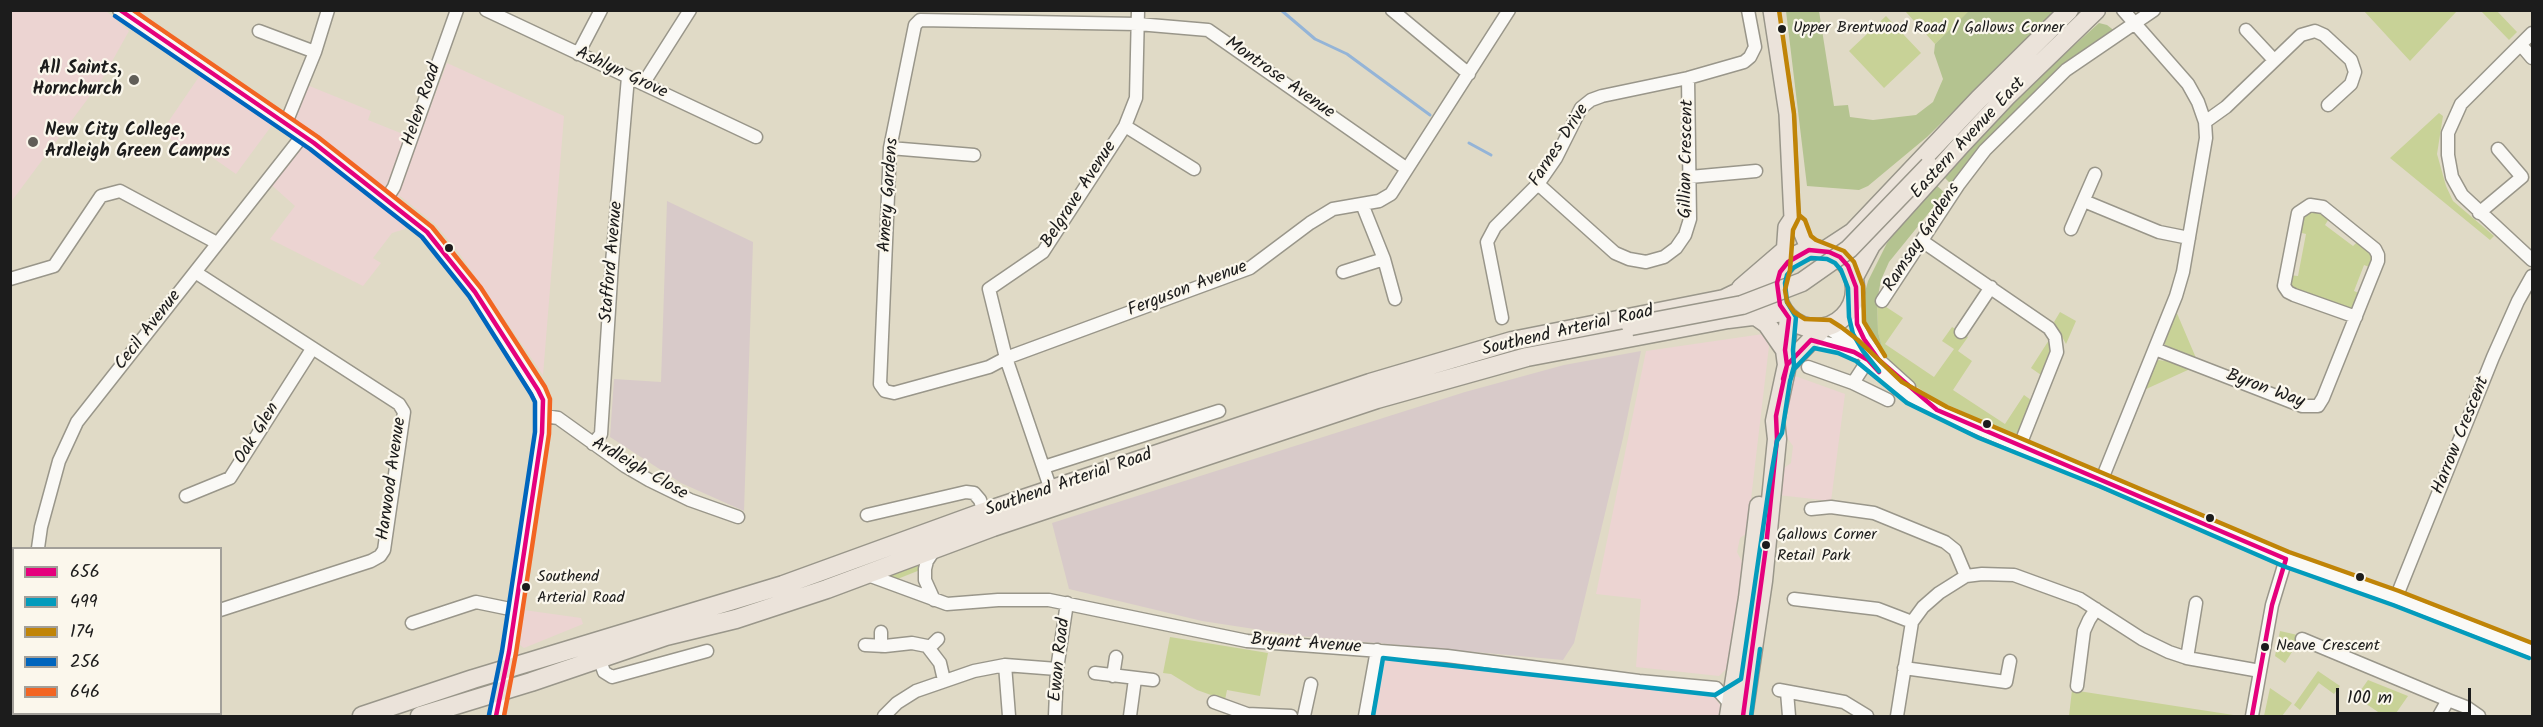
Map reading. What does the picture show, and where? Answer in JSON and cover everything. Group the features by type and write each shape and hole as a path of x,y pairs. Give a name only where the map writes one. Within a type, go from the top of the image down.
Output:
{"highway":[{"name":"Eastern Avenue East","path":"1821,250 1853,232 1979,99 2069,10"},
{"name":"Eastern Avenue East","path":"1854,277 1871,245 2006,97 2096,10"},
{"path":"1527,357 1544,348 1631,326 1742,305 1802,282 1849,249 1929,166 2006,97"},
{"path":"1929,166 1979,99"},
{"path":"1735,713 1764,569 1777,439 1775,432 1786,358 1786,315 1777,290 1782,264 1794,256 1821,250 1840,258 1854,277 1855,298 1845,316 1820,331 1786,358"},
{"name":"Southend Arterial Road","path":"362,717 827,570 984,512 1370,384 1512,341 1738,294 1782,264"},
{"path":"1786,315 1803,326 1820,331"},
{"name":"Southend Arterial Road","path":"420,717 599,657 666,636 736,619 827,589 993,527 1377,399 1527,357 1728,319 1786,315"},
{"path":"1757,317 1767,324 1786,358"},
{"path":"1512,341 1631,326"},
{"path":"1735,713 1736,673 1762,486 1770,438 1775,432"},
{"path":"505,670 514,676 553,666 572,667"},
{"path":"436,692 448,696 489,684 500,691"}],"main road":[{"path":"1771,10 1787,114 1792,218 1786,227 1782,264"},
{"path":"1792,218 1798,224 1805,241 1821,250"}],"street":[{"path":"119,10 303,135 387,198 427,232 475,292 538,390 543,400 545,416 496,717"},
{"path":"286,123 315,52 328,10"},
{"name":"Helen Road","path":"387,198 394,187 457,10"},
{"name":"Ashlyn Grove","path":"486,10 756,137"},
{"path":"578,54 601,10"},
{"path":"643,84 690,10"},
{"name":"Belgrave Avenue","path":"1051,490 1006,358 989,289 1043,252 1125,126 1136,98 1138,10"},
{"path":"1392,10 1469,74"},
{"name":"Ferguson Avenue","path":"1006,358 1251,267 1310,223 1333,209 1379,201 1391,194 1509,10"},
{"name":"Farnes Drive","path":"1502,318 1487,242 1495,227 1538,184 1556,158 1581,108 1591,100 1688,78 1744,62 1750,57 1755,47 1748,10"},
{"path":"2102,479 2178,288 2205,154 2205,122 2188,84 2123,10"},
{"name":"Ramsay Gardens","path":"1882,301 1959,184 1985,150 2066,70 2154,10"},
{"name":"Amery Gardens","path":"1006,358 979,370 894,393 885,391 880,384 890,148 915,25 920,15 1138,24"},
{"name":"Montrose Avenue","path":"1138,24 1208,30 1407,169"},
{"path":"2246,30 2274,60"},
{"path":"259,31 315,52"},
{"path":"2205,122 2226,107 2301,35 2315,32 2324,35 2351,60 2355,72 2351,84 2328,105"},
{"path":"2532,33 2468,95 2455,114 2448,133 2448,155 2452,177 2462,195 2532,260"},
{"path":"2520,45 2532,58"},
{"name":"Stafford Avenue","path":"593,444 601,434 612,262 628,77"},
{"name":"Gillian Crescent","path":"1538,184 1615,253 1629,259 1646,262 1664,257 1676,248 1685,235 1690,219 1688,78"},
{"path":"1125,126 1194,169"},
{"name":"Cecil Avenue","path":"38,547 41,527 59,461 77,422 303,135"},
{"path":"890,148 974,155"},
{"path":"2479,213 2522,177 2498,149"},
{"path":"1690,177 1756,171"},
{"path":"2071,230 2095,174"},
{"path":"10,279 54,266 101,196 120,191 217,243"},
{"path":"2084,201 2159,232 2189,238"},
{"path":"1362,204 1384,259 1395,299"},
{"name":"Byron Way","path":"2155,349 2309,408 2318,406 2356,317 2378,261 2378,255 2375,249 2323,207 2305,206 2298,213 2284,286 2294,296 2356,317"},
{"path":"1922,241 2049,328 2055,337 2057,352 2020,445"},
{"path":"1343,272 1384,259"},
{"name":"Harwood Avenue","path":"195,272 403,408 404,417 384,550 380,556 371,561 222,609"},
{"name":"Harrow Crescent","path":"2396,598 2493,357 2532,276"},
{"path":"1961,332 1991,287"},
{"path":"1855,298 1857,324 1869,347 1894,375 1936,410"},
{"path":"1820,331 1853,345 1898,388 1936,410 2286,559 2396,598 2532,651"},
{"path":"1820,331 1840,346 1868,360"},
{"name":"Oak Glen","path":"186,496 230,478 312,349"},
{"path":"1853,383 1868,360"},
{"path":"1808,367 1853,383 1888,400"},
{"path":"1044,467 1219,411"},
{"name":"Ardleigh Close","path":"545,416 558,418 625,466 669,490 706,507 738,517"},
{"path":"867,515 917,501 966,492 974,493 980,500 984,512"},
{"path":"1811,509 1831,507 1874,513 1945,542 1955,550 1966,576"},
{"path":"934,600 925,580 925,569 935,549"},
{"path":"2252,717 2272,605 2286,559"},
{"path":"1897,717 1912,622 1931,600 1966,576 2001,573 2014,576 2065,593 2096,609 2142,639 2187,658 2260,671"},
{"name":"Bryant Avenue","path":"868,575 934,600 957,605 998,600 1049,600 1247,640 1447,656 1639,681 1716,688"},
{"path":"1794,599 1878,609 1912,622"},
{"path":"412,623 476,602 515,610"},
{"name":"Ewan Road","path":"1055,717 1057,669 1067,603"},
{"path":"2187,658 2196,603"},
{"path":"2077,686 2084,631 2096,609"},
{"path":"881,632 881,646"},
{"path":"929,648 938,639"},
{"path":"2302,639 2466,707 2480,717"},
{"path":"865,645 912,644 929,648 940,663 944,680"},
{"path":"1365,717 1377,650"},
{"path":"599,657 604,672 612,677 708,651"},
{"path":"1113,676 1116,657"},
{"path":"1905,668 2006,682 2010,661"},
{"path":"884,717 907,697 944,680 1005,665 1057,669"},
{"path":"1005,665 1009,717"},
{"path":"1095,673 1153,680"},
{"path":"1735,713 1716,688 1736,673"},
{"path":"1130,717 1135,679"},
{"path":"1304,717 1311,684"},
{"path":"1790,717 1783,691 1844,702 1867,717"},
{"path":"2439,717 2448,700"},
{"path":"1214,702 1226,713 1291,717"}],"shaded area":[{"name":"New City College, Ardleigh Green Campus","path":"11,10 106,11 129,31 101,81 11,202"},
{"path":"447,63 564,116 543,375 459,253 436,225 400,196 397,206 411,218 405,229 392,233 373,258 381,263 363,286 270,239 295,206 267,181 303,135 286,123 302,83 371,111 368,120 418,140"},
{"path":"205,68 278,117 236,174 193,144 186,154 162,131"},
{"path":"667,201 753,242 744,511 681,483 610,437 614,379 661,382"},
{"path":"1763,334 1769,346 1747,533 1740,538 1737,552 1742,562 1730,665 1719,676 1636,667 1641,599 1596,594 1646,351"},
{"path":"1641,351 1623,438 1574,643 1563,660 1300,636 1202,621 1069,589 1052,523 1465,392 1564,365"},
{"path":"1795,376 1845,394 1831,501 1778,495 1784,468 1791,463 1793,446 1786,436 1789,402"},
{"path":"524,610 581,618 583,624 524,648 520,645"},
{"path":"1384,653 1395,657 1714,697 1721,706 1719,716 1374,716"}],"green space":[{"path":"1786,11 1819,11 1834,106 1848,105 1850,117 1873,120 1916,115 1933,102 1943,79 1934,53 1935,44 1969,11 2056,11 1927,137 1868,186 1859,190 1807,186"},
{"path":"1905,11 1970,11 1935,44"},
{"path":"2364,11 2457,11 2410,61"},
{"path":"2481,11 2497,11 2517,32 2509,40"},
{"path":"1886,16 1921,53 1884,88 1849,51"},
{"path":"2099,23 2107,25 2116,32 2072,62 1952,185 1943,176 2039,77"},
{"path":"2439,113 2443,116 2437,154 2446,186 2453,201 2494,236 2490,240 2390,158"},
{"path":"1935,184 1945,193 1889,262 1881,280 1877,301 1878,332 1884,354 1881,354 1867,334 1862,320 1862,303 1868,281 1887,243"},
{"path":"2312,208 2330,217 2325,225 2353,246 2359,240 2373,252 2372,268 2364,265 2354,291 2361,294 2354,307 2349,309 2298,293 2288,284 2289,275 2298,276 2306,234 2298,232 2303,214"},
{"path":"1877,301 1903,318 1885,344 1934,377 1954,349 1942,341 1952,327 1968,337 1958,351 1972,361 1953,390 2005,424 2024,395 2031,400 2019,432 2016,434 2008,432 1935,399 1904,378 1884,354 1878,332"},
{"path":"2176,311 2196,358 2165,345 2164,339"},
{"path":"2060,312 2076,321 2066,344 2054,322"},
{"path":"2049,340 2051,347 2041,375 2031,368"},
{"path":"2158,360 2166,361 2190,369 2144,390"},
{"path":"921,562 920,570 895,580 886,575"},
{"path":"2280,631 2302,636 2285,663 2275,656"},
{"path":"1170,637 1268,653 1260,696 1227,690 1225,700 1197,690 1171,674 1163,673"},
{"path":"2318,671 2340,686 2334,694 2319,683 2300,710 2294,705"},
{"path":"2368,680 2408,696 2394,716 2384,716 2356,697"},
{"path":"2270,688 2292,703 2282,716 2264,716"},
{"path":"2072,690 2143,701 2240,716 2069,716"}],"waterway":[{"path":"1281,10 1315,39 1347,54 1430,115"},
{"path":"1469,143 1491,155"}],"transit line":[{"name":"656","path":"120,10 314,143 427,232 475,292 538,390 543,400 542,433 509,652 496,716"},
{"name":"646","path":"133,10 318,137 432,227 481,288 545,387 550,399 549,434 516,653 504,716"},
{"name":"174","path":"1779,10 1794,114 1799,218 1793,230 1790,270 1785,290 1787,302 1794,312 1805,319 1830,320 1858,340 1902,382 1947,407 2289,552 2399,591 2532,643"},
{"name":"256","path":"115,16 310,149 422,237 469,296 531,394 535,402 535,432 502,651 489,715"},
{"name":"174","path":"1798,200 1799,215 1805,220 1811,236 1844,251 1854,262 1863,286 1864,322 1885,356"},
{"name":"656","path":"1743,716 1766,547 1777,439 1776,416 1787,365 1785,350 1789,318 1780,305 1777,283 1780,272 1788,262 1809,250 1829,252 1840,257 1848,266 1856,287 1857,324 1864,339 1879,360 1937,410 2286,559"},
{"name":"499","path":"1791,377 1794,366 1796,317 1787,302 1785,283 1787,275 1793,268 1811,258 1827,259 1841,270 1848,288 1849,317 1853,334 1879,371"},
{"name":"656","path":"1783,379 1787,365 1811,340 1854,352 1868,360 1879,372"},
{"name":"499","path":"1373,716 1383,658 1715,695 1741,679 1769,487 1777,441 1782,433 1790,381 1794,369 1814,348 1838,353 1856,361 1907,403 1979,438 2099,486 2283,566 2393,605 2529,658"},
{"name":"656","path":"2252,716 2272,605 2286,559"},
{"name":"499","path":"1751,716 1760,649"}],"place":[{"name":"Upper Brentwood Road / Gallows Corner","path":"1782,29"},
{"name":"All Saints, Hornchurch","path":"134,80"},
{"name":"New City College, Ardleigh Green Campus","path":"33,142"},
{"name":"Gallows Corner Retail Park","path":"1766,545"},
{"name":"Southend Arterial Road","path":"526,587"},
{"name":"Neave Crescent","path":"2265,647"}]}
